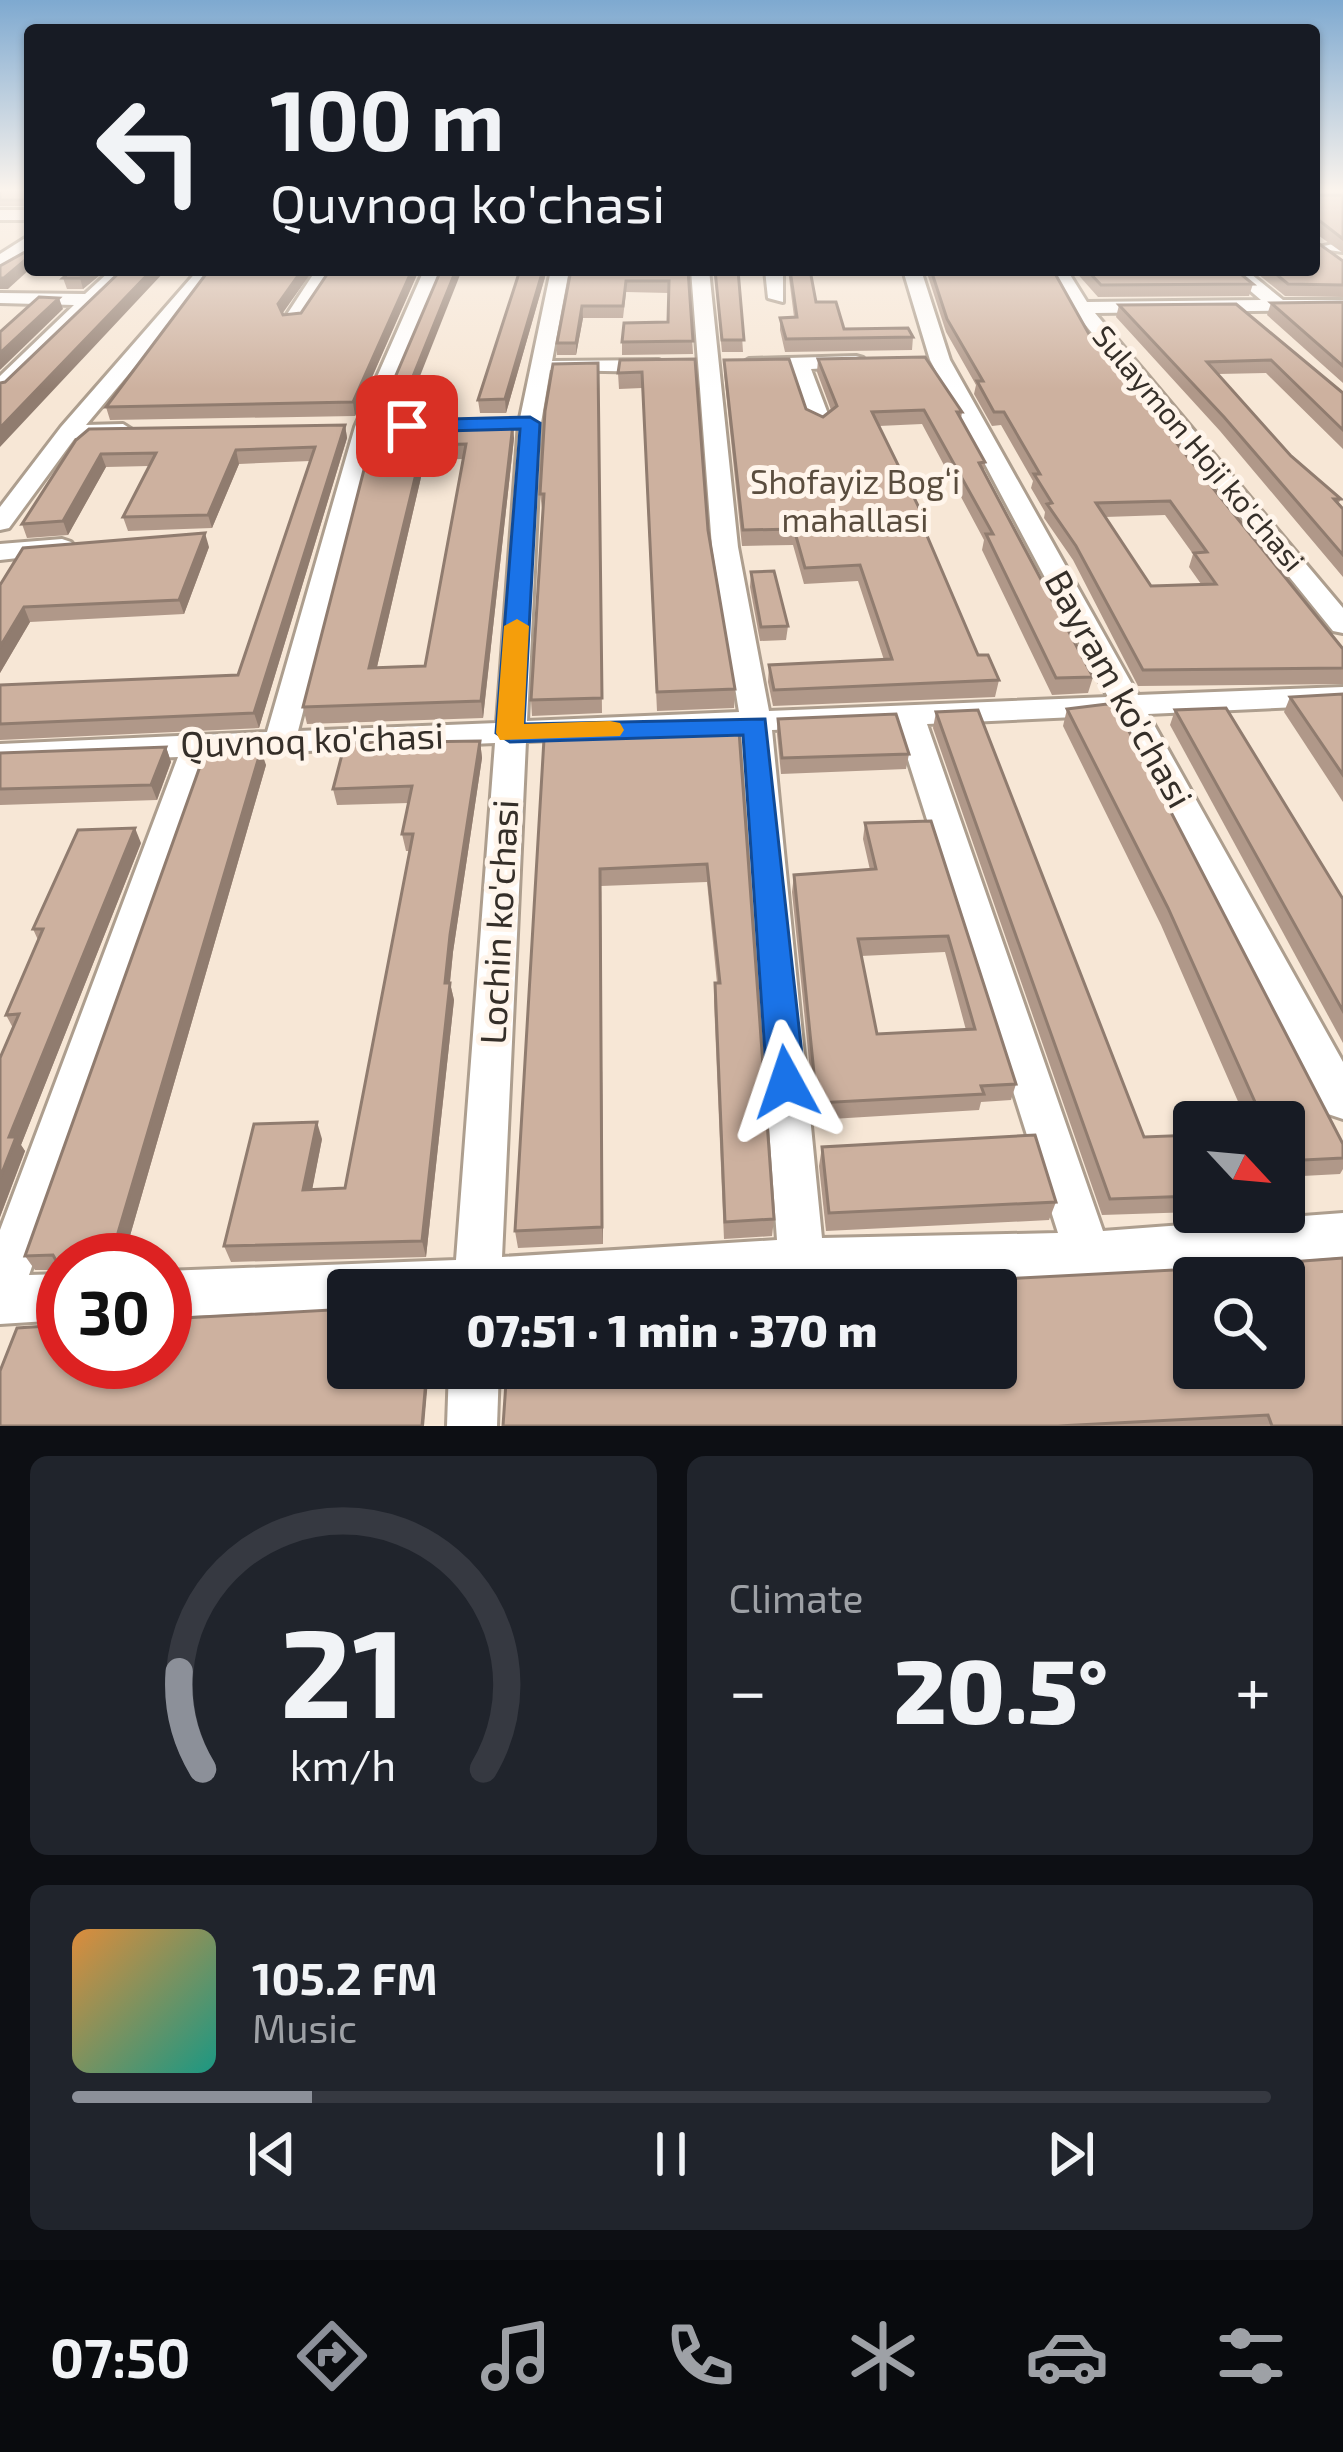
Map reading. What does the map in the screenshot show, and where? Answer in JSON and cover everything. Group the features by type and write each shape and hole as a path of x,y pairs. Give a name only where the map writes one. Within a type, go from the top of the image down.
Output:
{"street":[{"path":"0,387 115,276"},
{"path":"0,523 69,432 202,276"},
{"path":"293,319 322,276"},
{"path":"280,741 366,427 430,276"},
{"name":"Lochin ko'chasi","path":"478,1269 510,733 518,423 539,366 559,276"},
{"path":"700,276 725,548 756,725 801,1261"},
{"path":"775,276 777,298"},
{"name":"Bayram ko'chasi","path":"913,276 929,361 1128,705 1343,1101"},
{"name":"Sulaymon Hoji ko'chasi","path":"1062,276 1081,308 1343,625"},
{"path":"1242,276 1278,305"},
{"path":"0,298 91,299"},
{"path":"1081,308 1343,305"},
{"path":"1238,306 1256,322"},
{"path":"539,366 870,362"},
{"path":"799,364 820,422"},
{"path":"69,432 137,431"},
{"path":"0,552 92,545"},
{"name":"Quvnoq ko'chasi","path":"0,754 756,725 1343,696"},
{"path":"910,717 1088,1255"},
{"path":"36,1297 0,1296 198,744"},
{"path":"697,1269 801,1261 1088,1255 1343,1235"},
{"path":"192,1293 327,1290"},
{"path":"472,1426 473,1389"}],"building":[{"path":"24,257 4,278 0,278 0,266"},
{"path":"1320,257 1343,261 1343,285 1288,284 1278,276 1320,276"},
{"path":"116,276 146,276 0,428 0,383"},
{"path":"204,276 298,276 278,304 283,315 301,313 326,276 409,276 353,402 106,407"},
{"path":"438,276 454,276 403,401 385,401"},
{"path":"518,276 541,276 505,399 478,400"},
{"path":"570,276 688,276 693,341 622,342 624,323 668,322 669,281 626,281 623,306 582,306 576,343 557,343"},
{"path":"716,276 739,276 744,340 722,340"},
{"path":"791,276 811,276 816,302 836,302 844,329 908,328 913,337 786,339 780,318 797,317"},
{"path":"933,276 1056,276 1090,336 1343,649 1343,668 1143,670 1076,546 1047,504 1052,503 1034,474 1040,474 1004,412 994,412 977,381 983,381 947,319","holes":["1170,501 1207,552 1194,553 1216,584 1151,586 1096,503"]},
{"path":"1093,276 1243,276 1253,284 1101,285"},
{"path":"39,297 59,298 0,353 0,332"},
{"path":"1343,302 1343,366 1271,303"},
{"path":"1236,304 1343,393 1343,430 1271,360 1207,362 1291,456 1341,499 1334,499 1343,509 1343,555 1119,305"},
{"path":"925,357 962,412 957,412 985,462 979,463 1093,677 1056,678 986,534 993,534 924,410 872,412 927,524 922,524 978,655 988,655 999,680 774,690 769,665 892,659 860,565 805,568 794,529 743,530 724,360 789,359 806,409 823,417 837,406 818,359"},
{"path":"695,359 708,530 735,689 657,692 642,372 618,373 620,360"},
{"path":"598,363 602,698 531,700 545,411 553,364"},
{"path":"376,423 513,424 481,701 303,707","holes":["466,444 425,666 369,668 423,445"]},
{"path":"345,425 254,713 0,724 0,685 238,675 315,447 236,450 208,515 123,517 156,453 101,454 63,521 22,524 76,440 89,429"},
{"path":"205,533 179,600 24,607 0,647 0,585 23,548"},
{"path":"774,571 788,626 761,627 751,572"},
{"path":"1343,694 1343,775 1290,697"},
{"path":"1107,704 1117,708 1343,1144 1343,1158 1305,1160 1305,1101 1255,1101 1168,908 1067,709"},
{"path":"1226,708 1343,899 1343,1011 1175,710"},
{"path":"978,710 1144,1137 1173,1136 1173,1197 1110,1199 936,712"},
{"path":"896,714 909,754 782,758 778,719"},
{"path":"739,731 774,1219 725,1222 715,983 720,983 707,864 600,869 602,1227 515,1231 544,739"},
{"path":"480,741 450,935 445,983 450,983 422,1241 224,1246 254,1124 317,1122 303,1190 345,1188 413,834 402,834 412,786 333,789 345,743"},
{"path":"245,743 242,750 261,750 118,1233 36,1233 36,1256 25,1256 208,744"},
{"path":"166,747 151,785 0,789 0,753"},
{"path":"931,821 1016,1084 981,1086 984,1094 817,1103 794,875 876,869 865,823","holes":["948,936 975,1029 877,1034 858,939"]},
{"path":"135,828 9,1137 16,1137 0,1178 0,1058 19,1014 6,1015 43,929 33,929 78,830"},
{"path":"1035,1135 1056,1202 829,1213 822,1147"},
{"path":"1343,1258 1343,1426 1272,1426 1268,1415 1058,1426 503,1426 506,1389 1017,1389 1017,1278 1173,1270 1173,1389 1305,1389 1305,1261"},
{"path":"327,1310 327,1389 425,1389 422,1426 0,1426 0,1371 17,1328 36,1327 36,1389 192,1389 192,1318"}],"slow traffic":[{"path":"517,626 510,733 610,730"}],"district":[{"name":"Shofayiz Bogʻi mahallasi","path":"855,501"}],"route":[{"path":"407,426 530,423 510,733 756,725 786,1082"}]}
